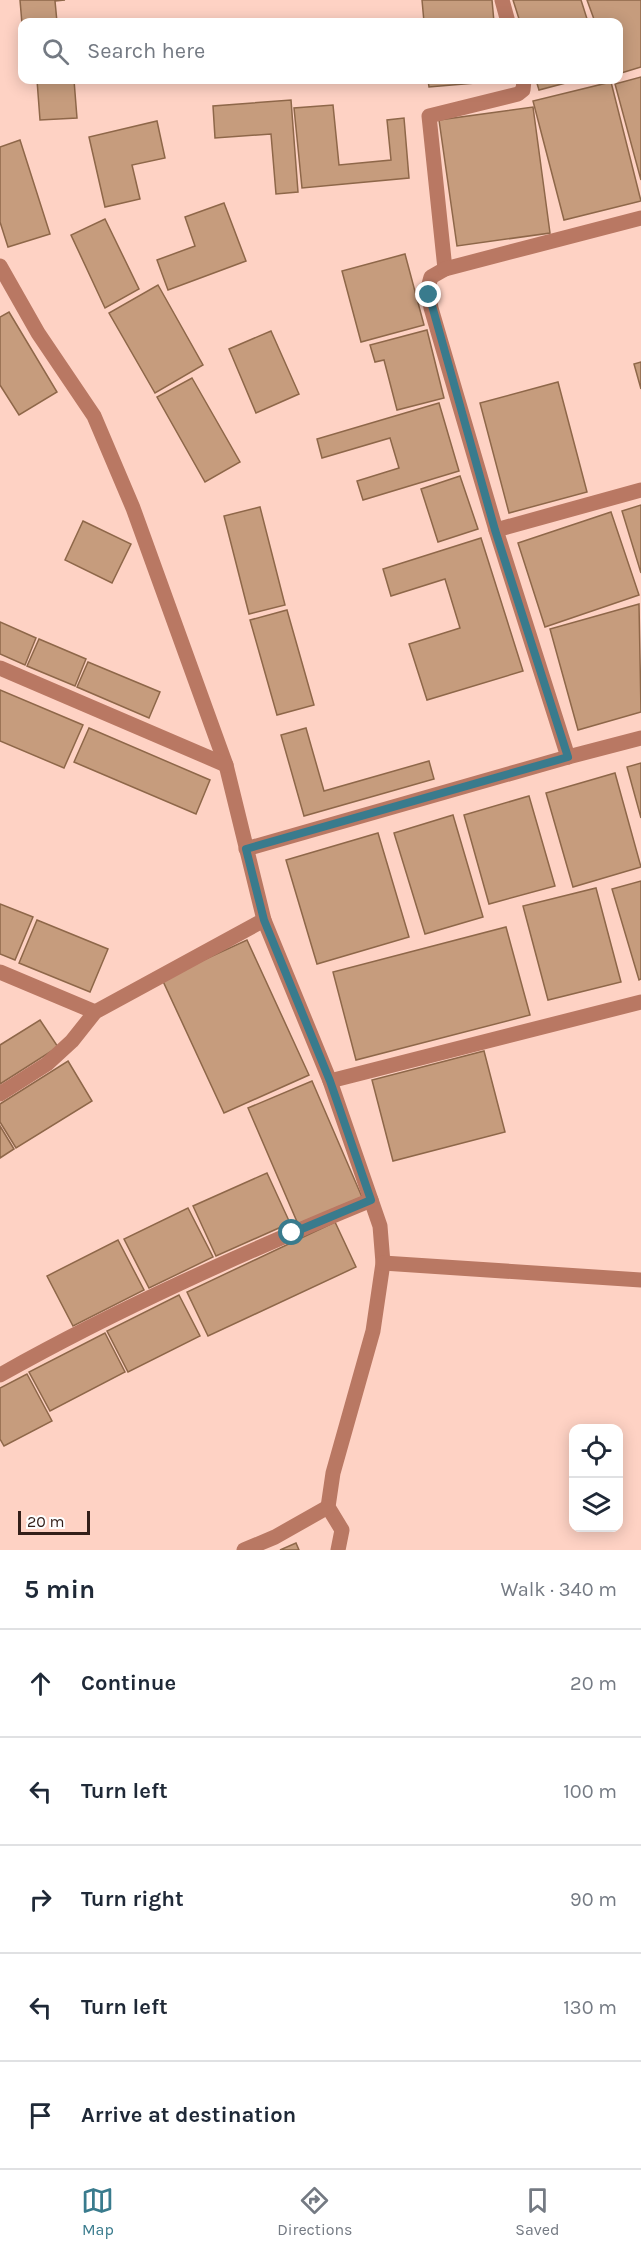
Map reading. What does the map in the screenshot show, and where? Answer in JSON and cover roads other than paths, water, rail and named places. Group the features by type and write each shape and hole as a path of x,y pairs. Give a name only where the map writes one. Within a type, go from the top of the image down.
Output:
{"street":[{"path":"502,0 507,18"},
{"path":"445,269 429,116 518,94 523,84"},
{"path":"568,757 495,530 429,295 431,277 445,269 641,218"},
{"path":"0,266 38,333 94,417 133,508 226,765 264,920 330,1081 380,1226 383,1263 373,1331 333,1473 328,1507 342,1530 338,1550"},
{"path":"495,530 641,490"},
{"path":"0,668 226,765"},
{"path":"246,849 641,738"},
{"path":"0,1094 47,1064 72,1041 95,1012 264,920"},
{"path":"0,972 95,1012"},
{"path":"330,1081 641,1002"},
{"path":"0,1375 70,1336 292,1233 371,1200"},
{"path":"383,1263 641,1280"},
{"path":"244,1550 275,1537 328,1507"}]}
